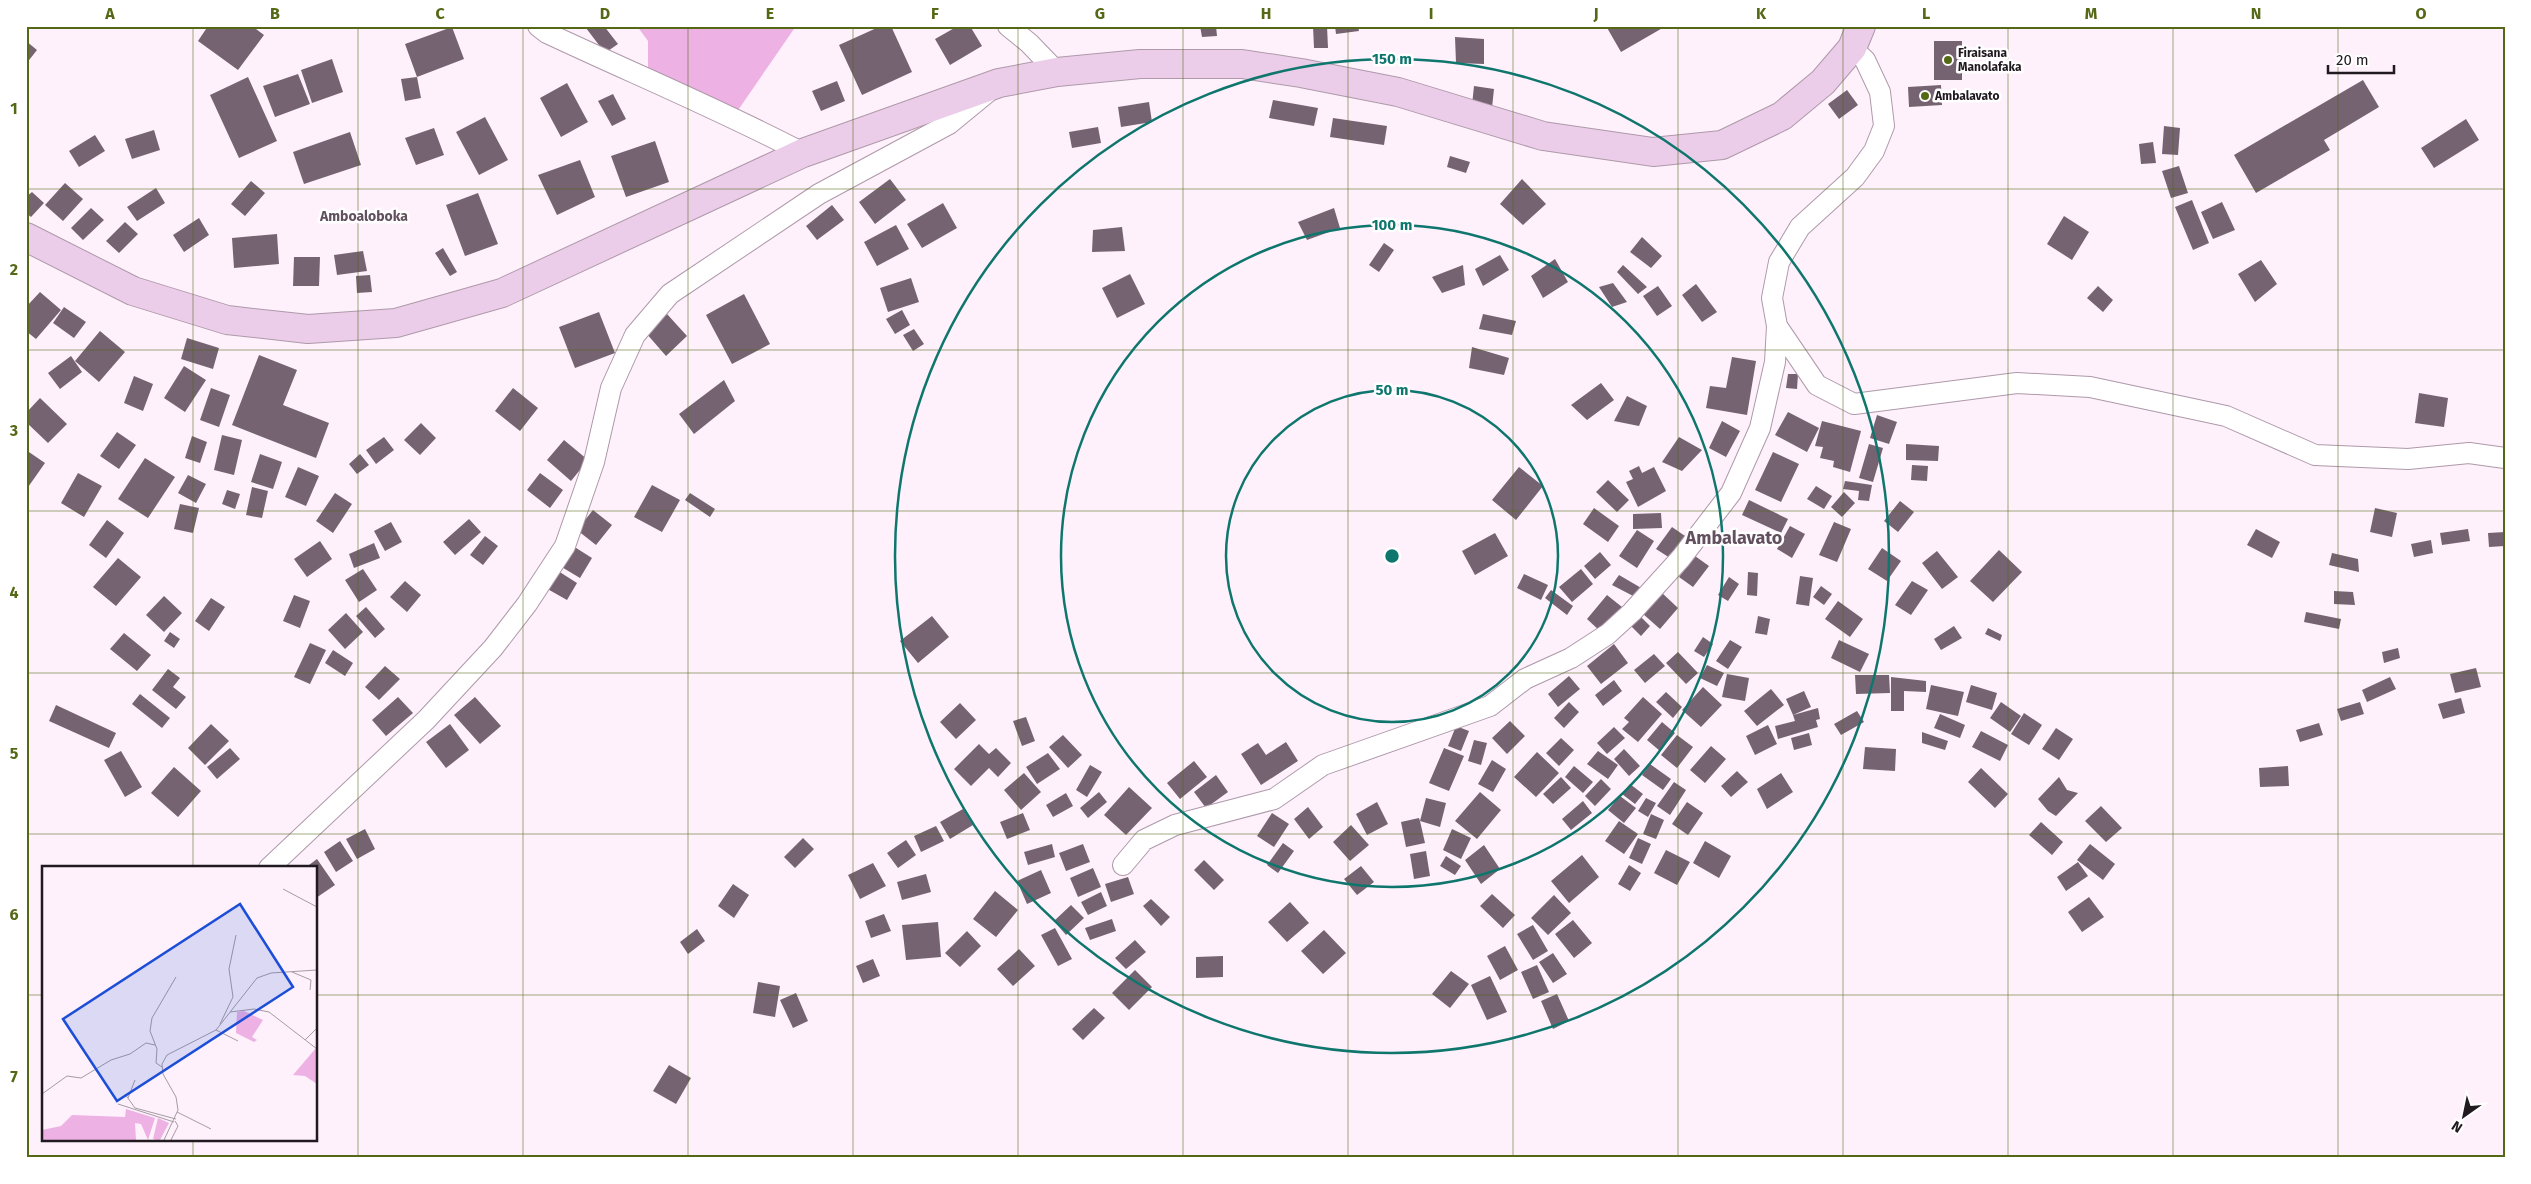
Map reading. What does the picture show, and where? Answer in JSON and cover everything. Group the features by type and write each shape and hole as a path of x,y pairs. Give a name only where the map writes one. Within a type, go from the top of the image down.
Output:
{"street":[{"path":"538,26 546,33 639,76 734,116 803,153"},
{"path":"1008,26 1029,43 1057,72"},
{"path":"26,237 133,291 227,320 308,329 396,323 502,293 803,153 999,83 1057,72 1140,64 1242,64 1301,73 1398,92 1543,136 1652,152 1722,144 1782,116 1823,82 1857,37"},
{"path":"1123,865 1144,840 1175,825 1274,799 1323,765 1490,706 1525,679 1570,658 1608,634 1632,612 1675,565 1731,493 1760,428 1775,362 1777,326 1772,298 1779,262 1800,227 1855,177 1874,151 1884,126 1880,92 1857,37"},
{"path":"270,866 426,720 493,648 527,604 564,546 594,462 611,388 635,335 670,294 819,194 948,124 999,83"},
{"path":"1777,326 1818,385 1854,404 2017,383 2090,387 2226,416 2315,455 2408,459 2469,453 2505,458"}],"shaded area":[{"path":"637,26 796,26 734,116 648,80 648,41"}],"building":[{"path":"208,26 252,26 264,35 238,70 198,41"},
{"path":"588,26 604,26 618,44 605,53 586,28"},
{"path":"881,26 891,26 912,72 862,95 839,45"},
{"path":"958,26 970,26 982,46 950,65 935,39"},
{"path":"1200,26 1216,26 1217,36 1202,37"},
{"path":"1313,26 1327,26 1328,48 1314,48"},
{"path":"1335,26 1358,26 1359,31 1336,34"},
{"path":"1606,26 1666,26 1621,52"},
{"path":"452,27 464,59 417,77 405,44"},
{"path":"1455,37 1484,39 1484,64 1456,63"},
{"path":"26,41 37,50 26,64"},
{"name":"Firaisana Manolafaka","path":"1934,41 1962,41 1962,80 1934,80"},
{"path":"332,59 343,92 312,103 301,70"},
{"path":"298,74 310,104 275,117 263,86"},
{"path":"248,77 277,141 239,158 210,95"},
{"path":"417,77 421,98 405,101 401,79"},
{"path":"2363,80 2379,107 2324,140 2330,150 2256,193 2234,155"},
{"path":"837,81 845,101 821,111 812,91"},
{"path":"567,83 588,122 561,137 540,98"},
{"name":"Ambalavato","path":"1941,85 1942,105 1909,107 1908,87"},
{"path":"1474,86 1494,89 1492,108 1472,105"},
{"path":"1847,90 1858,105 1839,119 1828,104"},
{"path":"613,94 626,119 612,126 598,101"},
{"path":"1273,100 1318,108 1314,126 1269,118"},
{"path":"1149,102 1152,122 1121,127 1118,107"},
{"path":"485,117 508,160 479,175 456,132"},
{"path":"1333,118 1387,126 1384,145 1330,137"},
{"path":"2466,119 2479,140 2434,168 2421,148"},
{"path":"2164,126 2180,128 2178,155 2162,154"},
{"path":"1098,127 1101,143 1072,148 1069,132"},
{"path":"434,128 444,155 416,165 405,138"},
{"path":"154,130 160,150 132,159 125,139"},
{"path":"350,132 361,165 304,184 293,152"},
{"path":"95,135 105,151 79,167 69,151"},
{"path":"655,141 669,182 626,197 611,156"},
{"path":"2153,142 2156,163 2141,164 2139,144"},
{"path":"1450,156 1470,162 1466,173 1447,167"},
{"path":"580,160 595,197 557,215 538,175"},
{"path":"2179,166 2188,193 2171,198 2162,171"},
{"path":"890,179 906,200 875,224 859,202"},
{"path":"1522,179 1546,204 1523,225 1500,204"},
{"path":"251,181 265,193 245,216 231,204"},
{"path":"65,183 83,199 63,221 45,205"},
{"path":"156,188 165,203 137,221 127,207"},
{"path":"32,192 44,203 31,217 26,213 26,197"},
{"path":"478,193 498,244 465,256 446,205"},
{"path":"2192,200 2209,243 2193,250 2175,207"},
{"path":"2222,202 2235,230 2213,239 2201,212"},
{"path":"943,203 957,228 922,248 907,224"},
{"path":"832,205 844,220 817,240 806,226"},
{"path":"91,208 104,220 83,240 71,228"},
{"path":"1334,208 1340,228 1307,240 1298,222"},
{"path":"2064,216 2089,232 2072,260 2047,244"},
{"path":"199,218 209,235 184,252 173,235"},
{"path":"125,222 138,234 119,253 106,241"},
{"path":"896,225 909,249 877,266 864,242"},
{"path":"1122,227 1125,251 1092,252 1093,230"},
{"path":"277,234 279,264 234,268 232,238"},
{"path":"1642,237 1662,256 1651,268 1630,252"},
{"path":"1384,243 1394,250 1379,272 1369,265"},
{"path":"443,248 457,272 450,276 435,253"},
{"path":"363,251 367,271 337,275 334,255"},
{"path":"1500,255 1509,270 1483,286 1475,269"},
{"path":"294,257 320,257 319,286 293,286"},
{"path":"1555,259 1568,282 1543,298 1531,276"},
{"path":"2261,260 2277,284 2255,302 2238,274"},
{"path":"1463,265 1465,285 1442,293 1432,277"},
{"path":"1623,265 1647,287 1638,294 1617,272"},
{"path":"1130,274 1145,304 1117,318 1102,288"},
{"path":"370,275 372,292 357,293 356,276"},
{"path":"911,278 919,302 888,312 880,288"},
{"path":"1613,283 1627,302 1612,307 1599,287"},
{"path":"1696,284 1717,312 1702,322 1682,295"},
{"path":"1658,286 1672,306 1657,316 1643,296"},
{"path":"2098,286 2113,300 2103,312 2087,298"},
{"path":"40,292 61,310 36,339 26,331 26,307"},
{"path":"744,294 770,344 732,364 706,315"},
{"path":"64,307 86,322 74,338 53,323"},
{"path":"902,310 910,325 895,334 886,319"},
{"path":"599,312 615,353 575,368 559,327"},
{"path":"667,314 687,336 666,356 646,333"},
{"path":"1483,314 1516,321 1512,335 1479,329"},
{"path":"914,329 924,344 913,351 903,335"},
{"path":"100,331 125,352 99,382 75,361"},
{"path":"187,338 219,348 213,369 181,359"},
{"path":"1472,347 1509,358 1504,375 1469,368"},
{"path":"259,355 297,370 283,405 329,423 316,458 232,425"},
{"path":"71,356 82,372 60,389 48,373"},
{"path":"1732,357 1756,361 1747,415 1706,408 1710,386 1726,388"},
{"path":"184,366 206,380 185,412 164,398"},
{"path":"1788,374 1798,374 1797,389 1786,388"},
{"path":"134,376 153,384 143,411 124,403"},
{"path":"724,380 735,401 694,434 679,414"},
{"path":"1601,383 1614,400 1587,420 1571,405"},
{"path":"211,388 230,395 219,427 200,420"},
{"path":"513,388 538,408 520,431 495,411"},
{"path":"2419,393 2448,398 2444,427 2415,423"},
{"path":"1627,396 1647,406 1639,426 1614,421"},
{"path":"40,398 67,424 48,443 26,422 26,413"},
{"path":"1788,412 1819,428 1807,452 1775,435"},
{"path":"1877,415 1897,422 1889,444 1870,438"},
{"path":"1722,421 1740,431 1726,457 1709,448"},
{"path":"1822,421 1861,431 1850,472 1833,467 1834,461 1820,458 1823,447 1815,446"},
{"path":"421,423 436,438 420,455 404,440"},
{"path":"117,432 136,445 119,469 100,456"},
{"path":"222,435 242,440 234,475 214,470"},
{"path":"192,436 207,442 200,463 185,458"},
{"path":"384,437 394,450 376,464 366,450"},
{"path":"1679,437 1702,450 1682,471 1662,462"},
{"path":"564,440 588,460 571,481 547,460"},
{"path":"1869,444 1883,448 1873,482 1859,478"},
{"path":"1906,444 1939,446 1938,461 1906,460"},
{"path":"26,450 45,463 26,490"},
{"path":"1773,452 1799,464 1781,502 1755,490"},
{"path":"260,454 282,462 273,489 251,482"},
{"path":"360,454 369,465 357,474 349,464"},
{"path":"145,458 175,477 148,518 118,499"},
{"path":"1912,465 1928,466 1927,481 1911,480"},
{"path":"1639,466 1642,473 1654,467 1666,491 1638,507 1626,482 1633,479 1629,471"},
{"path":"298,467 319,476 306,506 285,497"},
{"path":"1519,467 1543,486 1516,520 1492,500"},
{"path":"78,473 102,486 84,517 61,503"},
{"path":"540,473 563,490 550,508 527,490"},
{"path":"188,475 206,484 196,503 178,493"},
{"path":"1608,480 1629,500 1617,512 1596,492"},
{"path":"1845,481 1872,485 1869,501 1858,500 1859,491 1843,489"},
{"path":"652,485 680,500 662,532 634,517"},
{"path":"1816,486 1832,496 1824,509 1807,499"},
{"path":"252,487 268,491 262,518 246,515"},
{"path":"227,490 240,494 235,509 222,504"},
{"path":"1844,492 1855,503 1842,517 1831,507"},
{"path":"335,493 352,504 333,533 316,521"},
{"path":"690,493 715,509 710,517 685,500"},
{"path":"1749,500 1788,519 1781,533 1742,515"},
{"path":"1900,501 1914,512 1898,532 1884,521"},
{"path":"180,504 199,508 193,533 174,529"},
{"path":"1594,508 1619,526 1608,542 1583,524"},
{"path":"2375,508 2397,513 2392,537 2370,532"},
{"path":"593,510 612,525 596,545 577,530"},
{"path":"1661,513 1662,528 1633,529 1633,514"},
{"path":"469,519 481,532 455,555 443,542"},
{"path":"107,520 124,533 106,558 89,545"},
{"path":"391,522 402,542 385,551 374,531"},
{"path":"1834,522 1851,529 1837,562 1819,555"},
{"path":"1790,526 1805,534 1792,558 1777,549"},
{"path":"1672,527 1685,536 1670,558 1656,549"},
{"path":"2256,529 2280,542 2272,558 2247,545"},
{"path":"2468,529 2470,541 2442,545 2440,533"},
{"path":"1637,530 1654,541 1637,568 1619,556"},
{"path":"2505,532 2505,546 2489,547 2488,533"},
{"path":"1495,533 1508,556 1475,575 1462,551"},
{"path":"485,536 498,546 483,565 470,555"},
{"path":"2431,540 2433,553 2414,557 2411,544"},
{"path":"320,541 332,559 307,577 294,559"},
{"path":"374,543 380,558 354,568 349,554"},
{"path":"573,546 592,558 580,578 560,566"},
{"path":"1882,548 1901,561 1887,581 1868,569"},
{"path":"1999,550 2022,572 1993,602 1970,581"},
{"path":"1937,551 1958,577 1942,589 1922,563"},
{"path":"1600,552 1611,565 1595,579 1584,566"},
{"path":"2332,553 2358,559 2359,572 2329,565"},
{"path":"1695,556 1709,566 1693,587 1679,577"},
{"path":"118,558 141,577 116,606 93,587"},
{"path":"363,569 377,590 359,602 345,580"},
{"path":"555,569 577,583 567,600 544,587"},
{"path":"1581,569 1593,584 1572,602 1559,587"},
{"path":"1748,572 1758,573 1757,596 1747,595"},
{"path":"1524,574 1548,585 1541,600 1517,588"},
{"path":"1619,575 1643,589 1637,598 1612,585"},
{"path":"1800,576 1813,578 1809,606 1796,604"},
{"path":"1729,577 1739,584 1728,601 1718,595"},
{"path":"405,581 421,595 407,612 390,597"},
{"path":"1912,581 1928,590 1911,615 1895,605"},
{"path":"1821,586 1832,594 1824,605 1813,597"},
{"path":"1551,590 1573,606 1567,615 1545,598"},
{"path":"2334,591 2353,592 2355,605 2334,604"},
{"path":"1661,592 1678,608 1660,629 1642,613"},
{"path":"294,595 310,601 300,628 283,621"},
{"path":"1607,595 1622,607 1601,632 1587,619"},
{"path":"164,596 182,613 164,632 146,615"},
{"path":"211,598 225,607 209,631 195,621"},
{"path":"1838,601 1863,619 1850,637 1825,619"},
{"path":"366,607 385,629 375,638 356,616"},
{"path":"2306,612 2341,619 2339,629 2304,622"},
{"path":"346,613 363,632 345,649 328,630"},
{"path":"932,616 949,637 918,663 900,641"},
{"path":"1640,616 1650,626 1641,636 1631,626"},
{"path":"1758,616 1770,619 1767,635 1755,633"},
{"path":"1954,626 1962,638 1941,650 1934,639"},
{"path":"1988,628 2002,635 2000,641 1985,634"},
{"path":"170,632 180,639 174,648 164,641"},
{"path":"124,633 151,655 137,671 110,649"},
{"path":"1703,637 1713,644 1704,657 1694,651"},
{"path":"1730,640 1742,647 1728,669 1716,661"},
{"path":"1839,640 1869,654 1860,672 1831,658"},
{"path":"310,643 326,650 310,684 294,677"},
{"path":"1614,644 1628,663 1601,684 1587,666"},
{"path":"2398,648 2400,658 2384,663 2382,652"},
{"path":"333,650 353,663 345,676 325,663"},
{"path":"1678,652 1698,673 1686,684 1666,663"},
{"path":"1654,654 1665,666 1645,683 1634,670"},
{"path":"1707,665 1724,673 1717,686 1700,678"},
{"path":"385,666 400,679 379,700 365,687"},
{"path":"2476,668 2481,687 2455,693 2450,674"},
{"path":"168,669 180,678 173,687 186,697 176,709 152,690"},
{"path":"1727,674 1749,678 1745,701 1722,697"},
{"path":"1855,675 1889,675 1890,693 1856,694"},
{"path":"1569,676 1580,689 1558,707 1548,694"},
{"path":"1891,677 1926,681 1926,692 1904,691 1904,711 1891,711"},
{"path":"2390,677 2396,689 2367,702 2362,690"},
{"path":"1614,680 1622,691 1603,706 1595,695"},
{"path":"1931,685 1964,692 1958,716 1926,709"},
{"path":"1971,685 1997,693 1992,710 1966,702"},
{"path":"1703,687 1722,705 1701,727 1682,710"},
{"path":"1771,689 1784,705 1757,726 1744,711"},
{"path":"1804,691 1811,707 1793,715 1786,699"},
{"path":"1666,692 1682,707 1673,718 1656,702"},
{"path":"140,694 170,718 162,728 132,704"},
{"path":"398,697 413,713 386,736 372,720"},
{"path":"475,697 501,726 480,744 454,715"},
{"path":"1643,697 1662,714 1638,742 1622,729 1629,722 1624,718"},
{"path":"2461,698 2465,713 2443,719 2438,704"},
{"path":"1569,702 1579,712 1564,728 1554,718"},
{"path":"2001,702 2021,716 2010,732 1990,718"},
{"path":"2360,702 2364,714 2341,721 2337,709"},
{"path":"960,703 976,720 956,739 940,722"},
{"path":"56,705 116,733 109,748 49,721"},
{"path":"1818,708 1820,719 1816,720 1818,727 1778,739 1775,726 1795,721 1793,715"},
{"path":"1857,711 1864,722 1841,735 1834,724"},
{"path":"2024,713 2042,725 2029,745 2011,734"},
{"path":"1940,714 1965,725 1960,738 1934,728"},
{"path":"1026,717 1035,741 1022,746 1013,721"},
{"path":"1510,721 1525,736 1507,754 1492,738"},
{"path":"1662,722 1675,733 1660,751 1647,740"},
{"path":"2319,723 2323,735 2300,742 2296,730"},
{"path":"211,724 229,741 205,765 188,748"},
{"path":"450,724 469,750 446,768 426,742"},
{"path":"1768,725 1777,744 1755,755 1746,736"},
{"path":"1456,726 1469,731 1461,751 1448,746"},
{"path":"1614,727 1625,738 1607,754 1597,743"},
{"path":"2056,728 2073,739 2059,760 2042,749"},
{"path":"1981,731 2008,745 2000,761 1972,747"},
{"path":"1922,732 1948,741 1945,750 1922,743"},
{"path":"1809,733 1812,745 1794,750 1791,738"},
{"path":"1063,735 1082,755 1068,768 1049,747"},
{"path":"1677,735 1693,747 1677,768 1661,755"},
{"path":"1561,738 1574,750 1559,766 1546,753"},
{"path":"1474,740 1487,743 1481,765 1468,761"},
{"path":"1286,742 1298,761 1261,785 1241,754 1258,743 1266,755"},
{"path":"979,744 989,754 996,748 1011,763 998,777 989,768 971,786 954,769"},
{"path":"1711,746 1726,759 1705,783 1690,770"},
{"path":"1865,747 1896,749 1895,771 1863,769"},
{"path":"230,748 240,759 217,779 207,767"},
{"path":"1444,748 1464,756 1449,791 1429,783"},
{"path":"1624,749 1640,766 1629,776 1614,759"},
{"path":"121,751 142,787 125,797 104,760"},
{"path":"1598,751 1618,765 1608,779 1587,764"},
{"path":"1537,752 1559,773 1536,797 1514,777"},
{"path":"1048,753 1060,769 1037,784 1026,767"},
{"path":"1492,760 1506,769 1493,792 1478,784"},
{"path":"1194,761 1207,777 1180,799 1167,783"},
{"path":"1650,764 1671,779 1663,790 1642,775"},
{"path":"1090,765 1102,772 1087,797 1076,790"},
{"path":"1574,766 1593,782 1583,793 1565,777"},
{"path":"2288,766 2289,786 2260,787 2259,768"},
{"path":"174,767 201,791 178,817 151,793"},
{"path":"1981,768 2008,794 1995,808 1968,782"},
{"path":"1737,771 1748,782 1731,797 1721,786"},
{"path":"1024,773 1041,792 1021,810 1004,790"},
{"path":"1781,773 1793,792 1767,809 1757,789"},
{"path":"1216,775 1228,792 1206,808 1194,792"},
{"path":"1561,777 1571,788 1553,804 1543,794"},
{"path":"2059,777 2067,790 2078,793 2056,816 2048,811 2038,799"},
{"path":"1601,779 1611,789 1595,806 1585,796"},
{"path":"1674,782 1686,790 1670,815 1657,806"},
{"path":"1630,784 1643,794 1635,804 1622,794"},
{"path":"1129,787 1152,808 1126,835 1104,815"},
{"path":"1099,792 1107,802 1088,818 1080,808"},
{"path":"1480,792 1501,810 1477,839 1455,821"},
{"path":"1066,793 1073,806 1053,817 1046,805"},
{"path":"1620,796 1636,808 1624,823 1608,810"},
{"path":"1426,798 1446,803 1440,827 1420,821"},
{"path":"1646,798 1656,803 1648,817 1638,811"},
{"path":"1583,801 1592,813 1571,830 1562,819"},
{"path":"1377,802 1388,824 1367,835 1356,814"},
{"path":"1687,802 1703,813 1688,835 1672,824"},
{"path":"2101,806 2122,828 2106,842 2085,821"},
{"path":"1308,807 1323,827 1309,839 1294,819"},
{"path":"963,809 973,825 950,839 940,822"},
{"path":"1023,813 1030,830 1007,839 1000,822"},
{"path":"1272,813 1289,824 1274,847 1257,836"},
{"path":"1651,814 1664,820 1656,839 1643,834"},
{"path":"1419,818 1425,843 1406,847 1401,822"},
{"path":"1619,821 1638,834 1624,854 1605,841"},
{"path":"2041,822 2063,842 2052,855 2029,835"},
{"path":"1351,825 1369,845 1350,861 1333,842"},
{"path":"936,826 944,841 921,852 914,836"},
{"path":"365,829 375,849 357,859 346,839"},
{"path":"1452,829 1471,838 1461,859 1443,850"},
{"path":"803,838 814,849 795,868 784,857"},
{"path":"1638,838 1651,844 1642,864 1629,858"},
{"path":"906,840 916,855 898,868 887,853"},
{"path":"340,841 353,861 336,872 324,852"},
{"path":"1705,841 1731,856 1719,878 1693,863"},
{"path":"1283,843 1294,851 1278,873 1267,865"},
{"path":"1052,844 1055,857 1028,865 1024,852"},
{"path":"1083,844 1090,862 1066,871 1059,853"},
{"path":"2090,844 2115,864 2103,880 2077,860"},
{"path":"1484,845 1500,869 1481,884 1465,860"},
{"path":"1666,850 1690,862 1677,885 1654,873"},
{"path":"1426,851 1430,876 1414,879 1410,854"},
{"path":"1582,855 1599,877 1569,903 1551,881"},
{"path":"1446,856 1461,866 1455,875 1440,866"},
{"path":"317,859 335,885 318,897 318,866 308,866"},
{"path":"1204,860 1224,880 1214,890 1194,870"},
{"path":"2078,862 2088,876 2066,891 2057,877"},
{"path":"873,863 886,886 860,899 848,875"},
{"path":"1629,865 1641,873 1630,891 1618,884"},
{"path":"1361,866 1374,882 1357,895 1344,879"},
{"path":"1093,868 1101,887 1078,897 1070,878"},
{"path":"1041,870 1051,893 1027,904 1017,881"},
{"path":"926,874 931,892 902,900 897,882"},
{"path":"1128,877 1134,894 1111,902 1105,884"},
{"path":"733,884 749,895 734,918 718,906"},
{"path":"995,891 1018,910 996,937 973,919"},
{"path":"1101,892 1107,906 1088,915 1081,902"},
{"path":"1492,894 1515,915 1503,928 1480,906"},
{"path":"1554,895 1571,913 1548,935 1531,918"},
{"path":"2089,897 2104,917 2082,932 2068,912"},
{"path":"1151,899 1170,917 1161,926 1143,906"},
{"path":"1290,902 1309,923 1287,942 1268,922"},
{"path":"1071,905 1084,918 1066,935 1054,921"},
{"path":"884,914 891,931 871,938 865,921"},
{"path":"1112,919 1116,931 1090,940 1085,928"},
{"path":"1573,920 1592,943 1574,958 1555,934"},
{"path":"938,922 941,957 906,960 902,925"},
{"path":"1533,925 1548,951 1533,960 1517,934"},
{"path":"1055,928 1072,959 1058,966 1041,935"},
{"path":"697,929 705,941 688,954 680,942"},
{"path":"1324,930 1346,953 1323,974 1301,951"},
{"path":"967,931 981,946 960,967 945,953"},
{"path":"1135,940 1146,952 1126,969 1115,958"},
{"path":"1505,946 1518,970 1500,980 1487,956"},
{"path":"1019,949 1035,966 1013,986 997,969"},
{"path":"1553,953 1567,974 1553,983 1539,962"},
{"path":"1223,956 1223,977 1196,978 1196,957"},
{"path":"873,959 880,976 863,983 856,966"},
{"path":"1537,965 1549,992 1533,999 1521,972"},
{"path":"1135,970 1152,987 1129,1010 1112,993"},
{"path":"1451,971 1469,984 1450,1008 1432,994"},
{"path":"1490,976 1507,1012 1487,1020 1471,985"},
{"path":"758,982 780,986 775,1017 753,1013"},
{"path":"796,993 808,1021 793,1028 780,1000"},
{"path":"1557,994 1569,1021 1553,1029 1541,1001"},
{"path":"1094,1008 1105,1018 1083,1040 1072,1029"},
{"path":"669,1065 691,1078 676,1104 653,1091"}],"place":[{"name":"Firaisana Manolafaka","path":"1948,60"},
{"name":"Ambalavato","path":"1925,96"}],"district":[{"name":"Amboaloboka","path":"364,216"},
{"name":"Ambalavato","path":"1734,538"}]}
